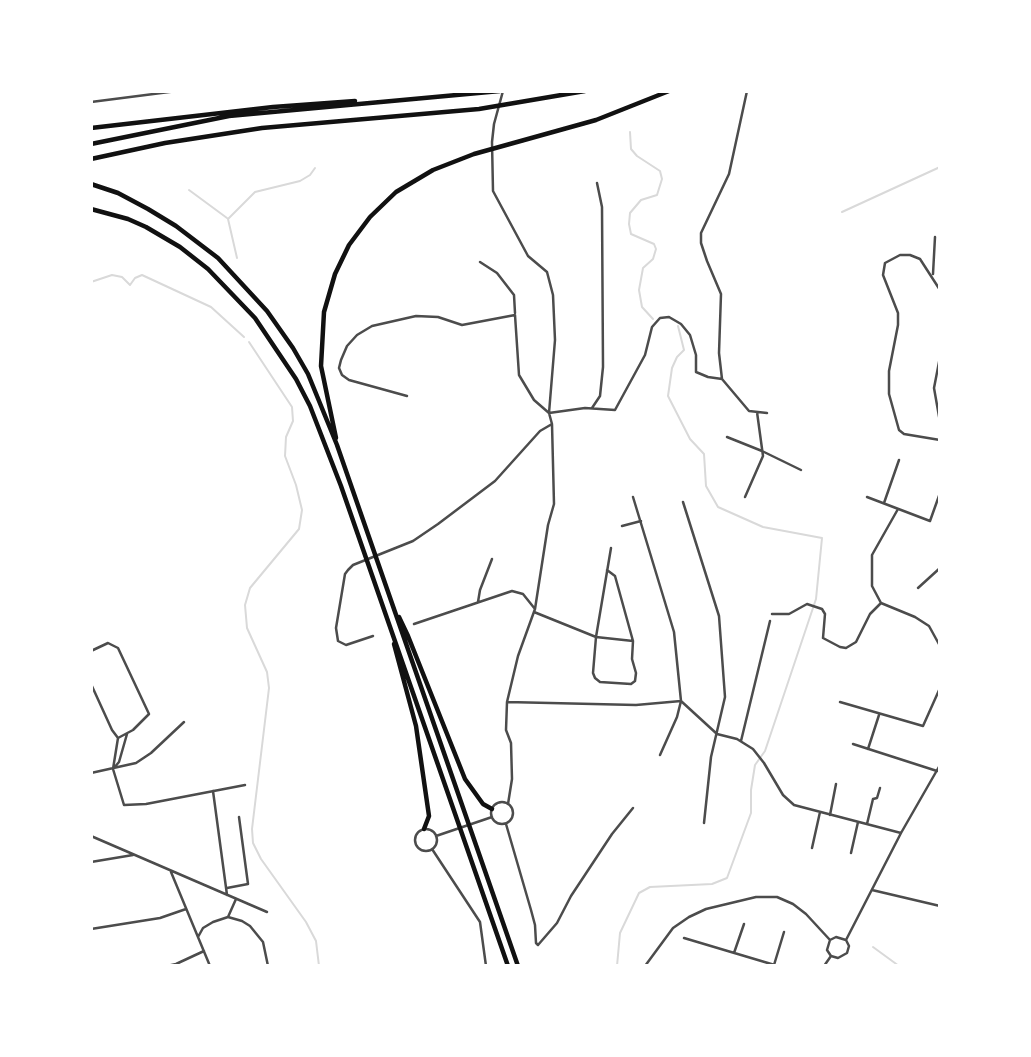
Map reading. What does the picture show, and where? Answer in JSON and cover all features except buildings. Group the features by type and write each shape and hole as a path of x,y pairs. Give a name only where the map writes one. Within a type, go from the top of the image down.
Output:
{"highway":[{"path":"91,144 229,117 501,91"},
{"path":"91,159 165,143 253,129 479,109 584,91"},
{"path":"337,445 321,366 324,313 335,274 349,245 370,217 414,179 433,170 474,154 596,120 669,91"},
{"path":"91,128 343,100 370,102"},
{"path":"91,184 118,193 148,209 176,226 218,258 267,311 293,348 312,382 337,445 517,966"},
{"path":"91,209 146,227 171,241 208,269 244,304 296,379 312,411 341,486 508,966"},
{"path":"392,604 408,636 465,779 483,804 492,809"},
{"path":"393,636 394,650 411,704 418,738 429,816 424,828"}],"street":[{"path":"91,102 177,91"},
{"path":"501,91 492,142 493,191 528,257 547,272 554,295 555,340 549,413 552,424 554,503 535,610 518,656 507,702 506,730 511,743 512,779 508,804 513,812 512,819 506,824"},
{"path":"747,91 729,174 701,233 701,243 721,294 719,353 722,379 749,411 767,413"},
{"path":"591,409 600,396 603,367 602,207 597,183"},
{"path":"933,278 935,237"},
{"path":"940,290 920,259 905,254 891,258 884,266 884,279 898,313 889,371 889,394 901,432 940,440"},
{"path":"926,265 932,264 934,259"},
{"path":"480,262 497,273 514,295 519,374 534,400 549,413 615,410 645,355 652,327 660,318 669,317 691,335 696,355 695,372 722,379"},
{"path":"407,396 349,380 342,374 339,368 341,360 347,346 357,335 372,326 416,316 438,317 462,325 515,315"},
{"path":"940,357 934,388 940,422"},
{"path":"745,496 763,456 757,412"},
{"path":"373,636 346,645 338,641 345,574 353,565 413,541 430,530 495,481 540,431 552,424"},
{"path":"727,437 801,470"},
{"path":"884,503 899,460"},
{"path":"867,497 930,521 940,493"},
{"path":"633,497 674,632 681,701 660,755"},
{"path":"683,502 719,615 725,697 712,757 704,823"},
{"path":"898,509 872,555 872,586 881,603 929,626 940,646"},
{"path":"622,526 641,521"},
{"path":"607,570 615,576 633,641 632,659 636,673 635,681 631,684 600,682 593,673 596,637 607,570 611,548"},
{"path":"478,602 492,559"},
{"path":"918,587 940,568"},
{"path":"414,624 517,591 523,594 535,610 596,637 633,641"},
{"path":"772,614 789,614 807,604 822,609 825,614 823,638 846,648 856,642 870,614 881,603"},
{"path":"741,741 770,621"},
{"path":"91,650 108,643 118,648 149,714 133,730 118,737"},
{"path":"91,684 112,730 118,737 113,769 124,805 245,785"},
{"path":"840,702 923,726 940,688"},
{"path":"507,702 636,705 681,701 717,734 741,741 757,753 788,801 901,833"},
{"path":"868,749 879,715"},
{"path":"91,772 136,763 151,753 184,722"},
{"path":"113,769 119,762 127,733"},
{"path":"853,744 937,771"},
{"path":"846,940 901,833 940,765"},
{"path":"830,815 836,784"},
{"path":"867,824 873,799 877,798 880,788"},
{"path":"213,791 228,895"},
{"path":"506,824 496,822 492,817 492,809 497,804 508,804"},
{"path":"506,824 535,925 538,945 556,923 612,834 633,808"},
{"path":"812,848 820,812"},
{"path":"227,888 248,884 239,817"},
{"path":"436,836 492,817"},
{"path":"851,853 858,822"},
{"path":"424,828 433,831 436,836 432,849 422,850 415,842 418,832 424,828"},
{"path":"91,836 267,912"},
{"path":"432,849 480,922 486,966"},
{"path":"91,862 134,854"},
{"path":"170,870 210,966"},
{"path":"871,890 940,906"},
{"path":"646,966 673,928 689,917 706,909 755,897 786,900 806,914 830,940"},
{"path":"228,917 236,899"},
{"path":"91,929 160,918 186,909"},
{"path":"198,937 203,928 228,917 242,921 263,942 268,966"},
{"path":"734,953 744,924"},
{"path":"684,938 776,965 784,932"},
{"path":"840,937 846,940 849,946 845,956 831,956 827,946 830,940 840,937"},
{"path":"167,966 204,951"},
{"path":"824,966 831,956"}],"waterway":[{"path":"630,132 631,149 660,171 662,179 657,195 641,200 630,213 629,224 631,234 654,244 656,249 653,259 643,268 639,290 642,307 653,319"},
{"path":"842,212 940,167"},
{"path":"237,258 228,219 255,192 300,181 315,168"},
{"path":"189,190 227,218"},
{"path":"91,282 112,275 122,277 130,285 135,278 142,275 211,307 244,337"},
{"path":"617,966 620,933 639,893 650,887 712,884 727,878 751,813 755,765 765,751 816,599 822,538 763,527 718,507 706,486 704,454 690,439 668,396 672,368 684,350 678,326"},
{"path":"249,342 292,407 293,421 286,437 285,456 302,510 299,529 250,588 245,605 247,628 267,672 269,688 252,829 253,843 261,859 306,922 316,941 319,966"},
{"path":"873,947 899,966"}]}
